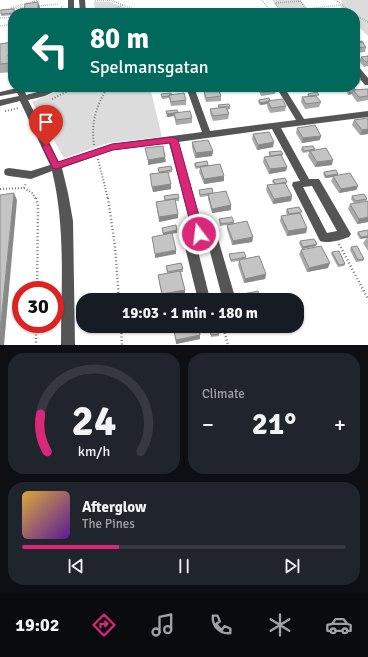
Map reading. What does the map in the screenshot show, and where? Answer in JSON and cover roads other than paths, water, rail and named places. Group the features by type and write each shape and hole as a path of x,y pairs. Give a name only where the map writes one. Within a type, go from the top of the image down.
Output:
{"street":[{"path":"360,74 368,83"},
{"path":"0,103 26,92"},
{"path":"0,94 22,95 42,94 47,92"},
{"path":"192,92 207,135"},
{"path":"283,92 302,123"},
{"path":"22,95 56,166 63,192 67,221 68,345"},
{"path":"9,172 31,175 112,147 368,114"},
{"path":"275,126 306,183"},
{"path":"173,140 199,234"},
{"path":"315,182 345,234 324,238 297,185 306,183 315,182"},
{"path":"202,293 188,235 210,232 228,293"}]}
